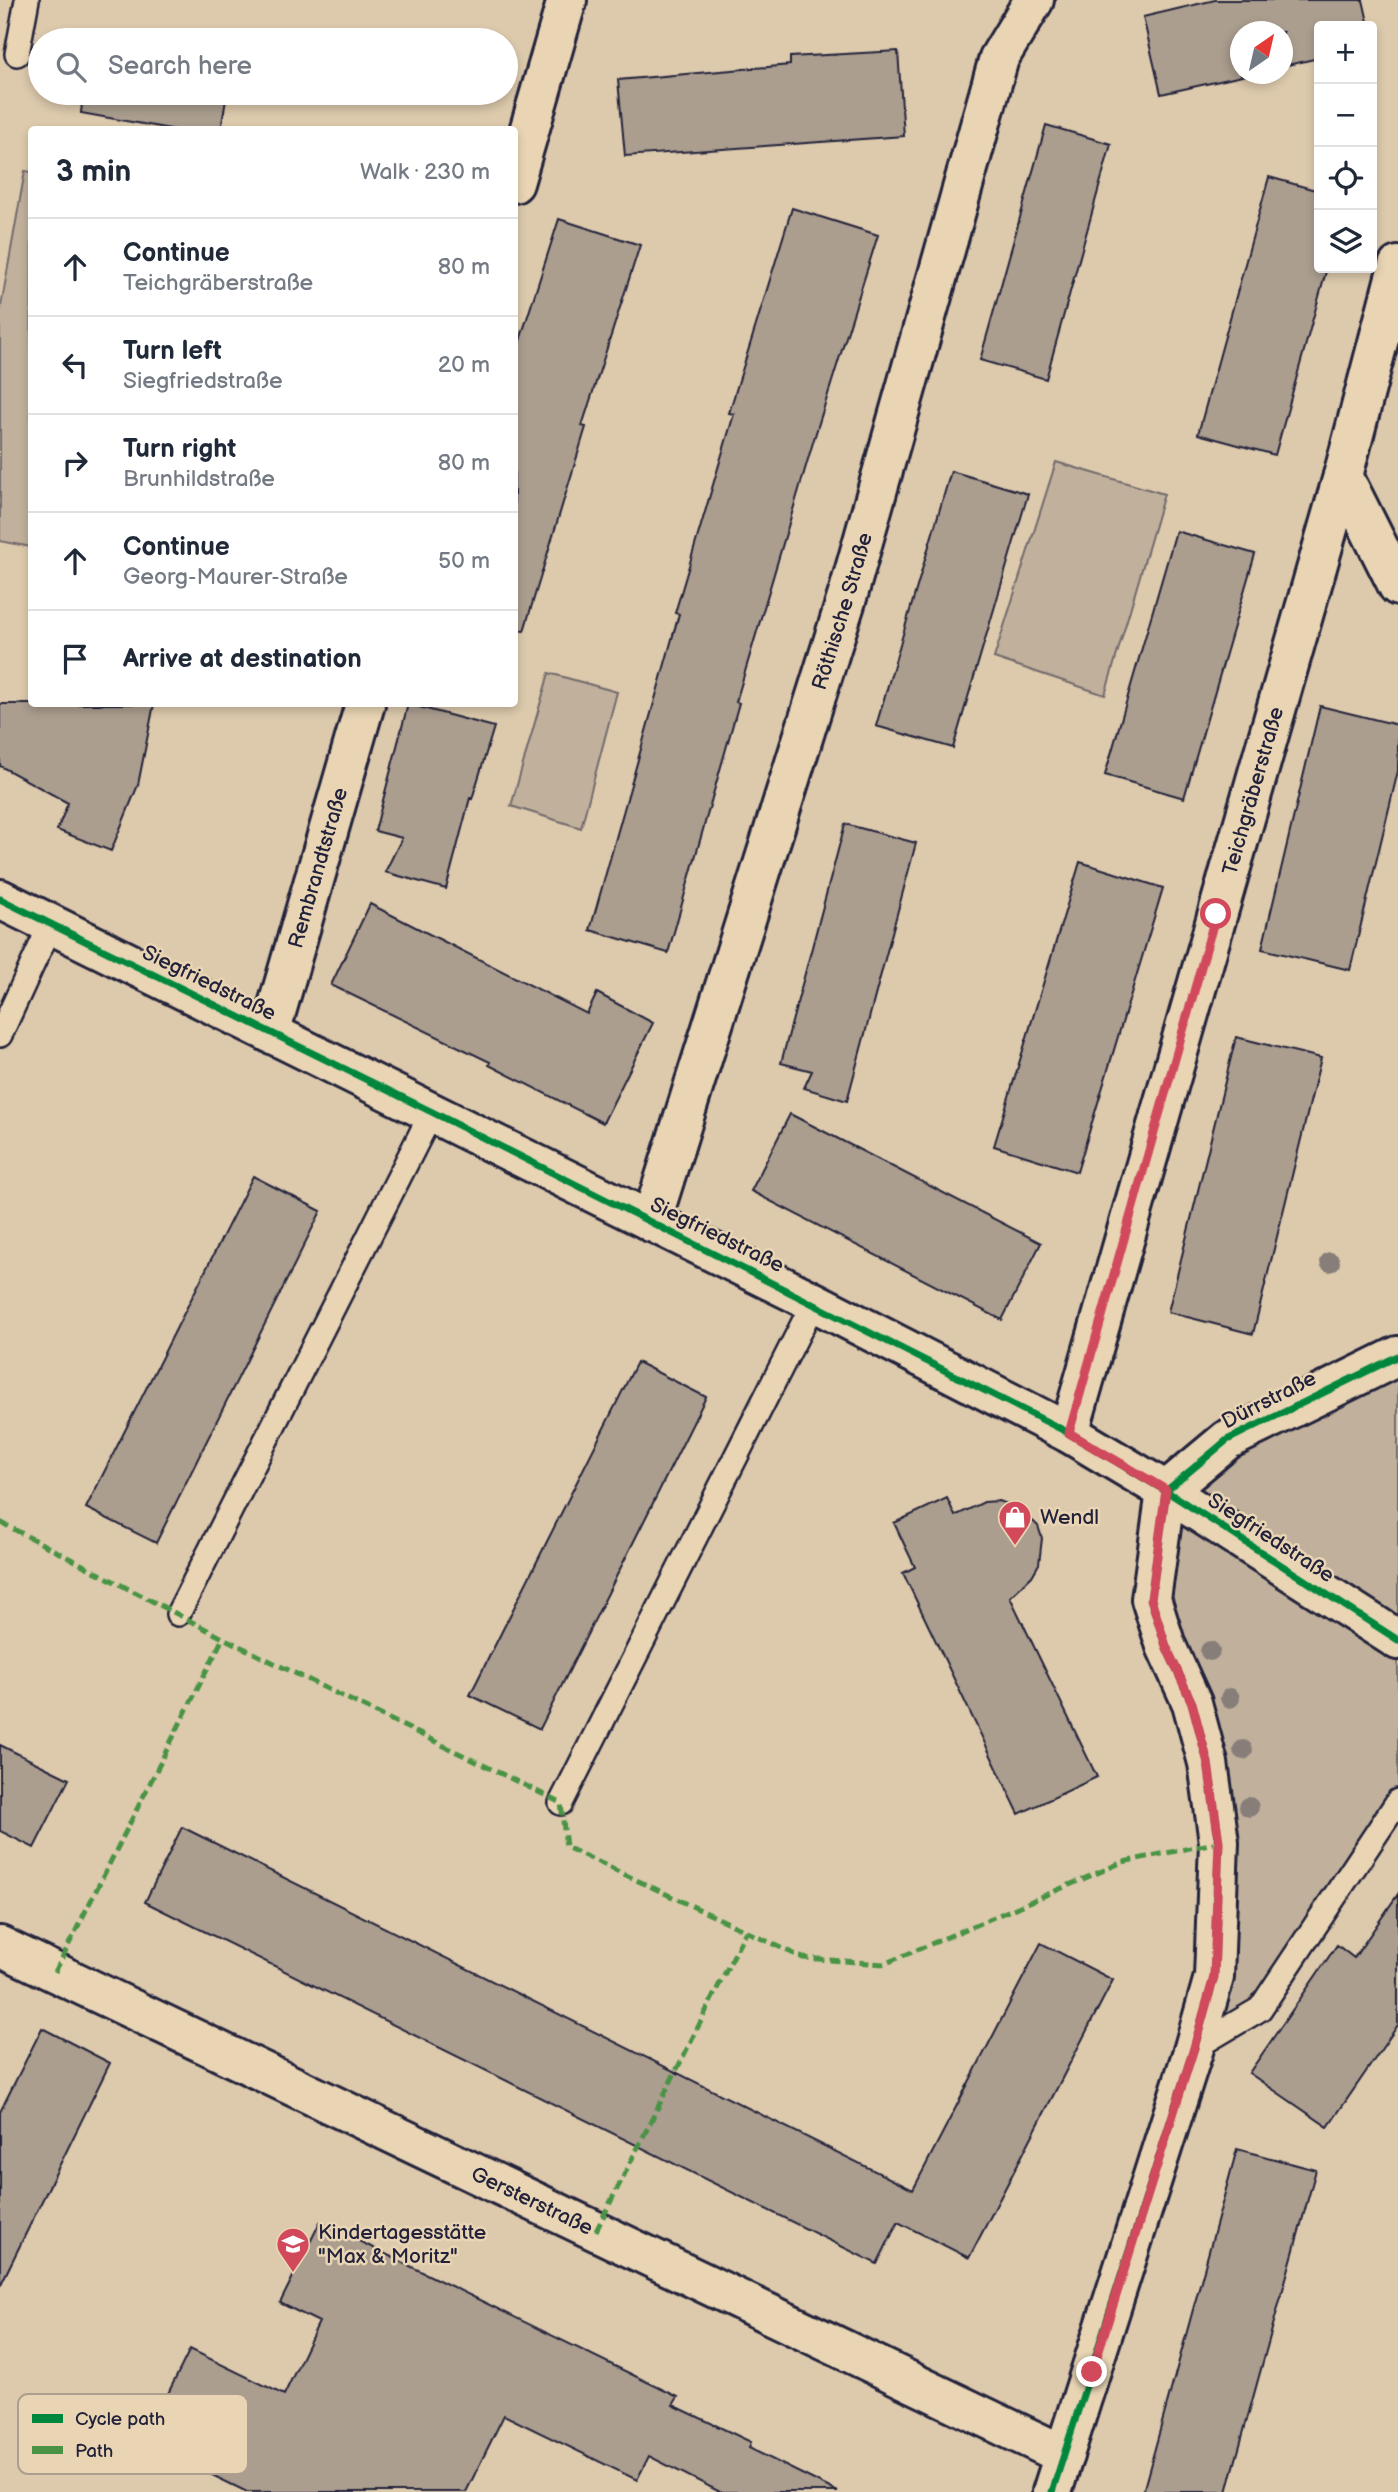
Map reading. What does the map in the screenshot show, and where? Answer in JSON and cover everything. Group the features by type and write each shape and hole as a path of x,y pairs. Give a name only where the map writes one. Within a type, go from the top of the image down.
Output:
{"street":[{"path":"518,169 567,0"},
{"name":"Röthische Straße","path":"651,1222 849,591 999,58 1034,0"},
{"name":"Teichgräberstraße","path":"1069,1433 1343,476 1398,266"},
{"path":"1343,476 1398,586"},
{"name":"Rembrandtstraße","path":"270,1033 364,707"},
{"name":"Siegfriedstraße","path":"0,899 814,1302 1069,1433 1166,1490 1398,1640"},
{"name":"Dürrstraße","path":"1166,1490 1227,1440 1398,1356"},
{"path":"1052,2492 1194,2048 1214,1977 1219,1842 1208,1763 1192,1703 1166,1646 1151,1599 1166,1490"},
{"name":"Gersterstraße","path":"0,1946 1064,2455"}],"lane":[{"path":"17,54 27,0"},
{"path":"0,1035 51,925"},
{"path":"178,1615 432,1112"},
{"path":"561,1803 814,1302"},
{"path":"1194,2048 1260,2009 1398,1801"}],"shaded area":[{"path":"25,171 28,171 28,546 0,541 0,312"},
{"path":"1056,462 1164,494 1105,695 994,658"},
{"path":"549,673 617,692 581,828 511,806"},
{"path":"1398,1356 1398,1801 1260,2009 1194,2048 1219,1841 1166,1646 1166,1491"}],"building":[{"path":"1215,0 1363,0 1368,21 1314,21 1314,59 1293,64 1293,21 1230,21 1230,79 1161,94 1143,17"},
{"path":"898,51 904,136 625,156 618,80 790,65 790,57"},
{"path":"82,105 225,105 222,126 154,126 81,113"},
{"path":"1046,125 1111,144 1046,379 980,360"},
{"path":"1269,177 1314,190 1314,273 1326,273 1275,455 1198,434"},
{"path":"792,208 878,235 736,702 739,703 668,953 590,930 679,614 675,613 734,414 729,413"},
{"path":"559,219 640,245 582,426 586,427 524,631 518,630 518,347"},
{"path":"951,471 1028,494 953,748 876,726"},
{"path":"1176,531 1255,554 1184,798 1105,775"},
{"path":"0,704 28,704 28,707 153,707 138,785 111,851 57,830 68,803 0,766"},
{"path":"1320,706 1398,725 1398,771 1350,970 1262,949"},
{"path":"407,707 419,707 494,727 472,799 470,798 446,889 385,872 402,838 375,831"},
{"path":"845,824 916,843 847,1101 804,1088 812,1071 781,1063"},
{"path":"1080,862 1163,888 1077,1172 994,1146"},
{"path":"370,904 587,1014 597,993 653,1023 603,1123 489,1065 490,1062 331,985"},
{"path":"1236,1037 1321,1058 1253,1334 1168,1312"},
{"path":"790,1114 1041,1243 1002,1320 751,1191"},
{"path":"253,1176 321,1211 156,1543 86,1508"},
{"path":"637,1362 706,1397 540,1729 470,1695"},
{"path":"947,1498 955,1516 984,1502 998,1501 1018,1507 1038,1526 1042,1538 1039,1564 1032,1576 1010,1597 1097,1777 1019,1814 903,1573 915,1567 894,1523"},
{"path":"0,1745 69,1779 34,1848 0,1831"},
{"path":"182,1827 913,2190 1041,1943 1113,1980 969,2258 898,2222 877,2264 145,1902"},
{"path":"1398,1894 1398,2025 1328,2127 1249,2073 1337,1945 1354,1958"},
{"path":"42,2028 110,2063 0,2286 0,2112"},
{"path":"1237,2149 1316,2170 1227,2492 1143,2492"},
{"path":"320,2222 678,2397 673,2405 751,2442 749,2448 838,2492 720,2492 649,2456 637,2480 504,2415 466,2492 247,2492 210,2474 248,2474 248,2394 168,2394 190,2349 284,2395 319,2322 280,2303"}],"marked path":[{"path":"0,1522 223,1638 561,1803 566,1847 803,1958 884,1964 1123,1862 1219,1842"},
{"path":"55,1972 223,1638"},
{"path":"596,2231 746,1931"}],"cycle path":[{"path":"0,899 432,1112 1069,1433 1166,1491 1398,1640"},
{"path":"1166,1491 1227,1440 1398,1356"},
{"path":"1052,2492 1194,2048 1214,1977 1219,1842 1208,1763 1192,1703 1166,1646 1151,1599 1166,1491"}],"place":[{"name":"Wendl","path":"1015,1547"},
{"name":"Kindertagesstätte \"Max & Moritz\"","path":"293,2274"}],"route":[{"path":"1092,2372 1214,1977 1219,1842 1208,1763 1192,1703 1166,1646 1151,1599 1166,1490 1069,1433 1216,914"}]}
